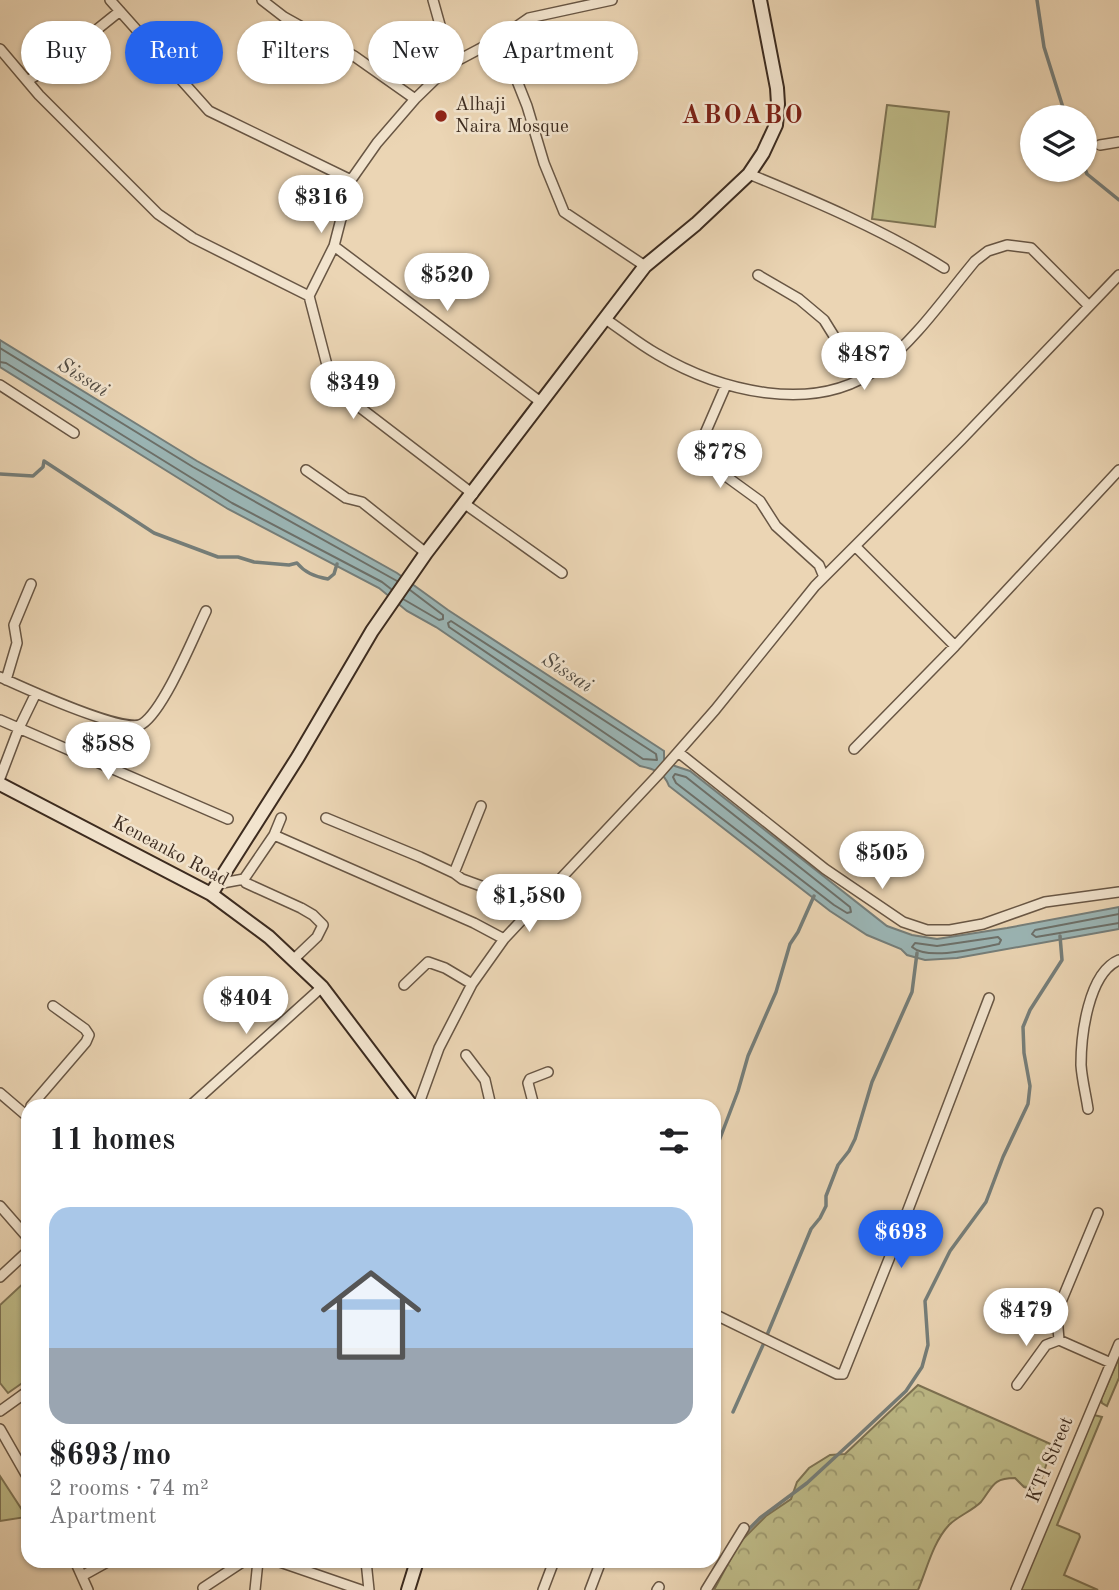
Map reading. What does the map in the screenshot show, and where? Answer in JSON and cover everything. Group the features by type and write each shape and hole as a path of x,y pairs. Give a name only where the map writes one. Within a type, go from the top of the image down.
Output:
{"street":[{"path":"110,0 209,111 351,180"},
{"path":"262,0 284,17 354,56 415,99"},
{"path":"433,0 439,21"},
{"path":"525,21 612,0"},
{"path":"214,889 298,757 390,602 426,552 645,266 696,224 749,174 763,153 776,125 778,104 760,0"},
{"path":"108,21 120,11"},
{"path":"0,49 21,74"},
{"path":"30,84 123,182 174,227 309,296"},
{"path":"430,84 377,143 351,180 334,246 309,296 328,369 339,388 358,406 473,494"},
{"path":"518,84 544,163 564,212 645,266"},
{"path":"1100,145 1119,142"},
{"path":"749,174 812,200 895,240 944,268"},
{"path":"604,318 657,354 726,385 799,395 835,389 878,369 905,343 975,261 988,251 1007,245 1031,248 1088,305"},
{"path":"334,246 542,403"},
{"path":"758,275 799,299 824,320 860,378"},
{"path":"421,1099 439,1048 472,984 504,939 657,776 824,577 961,440 1119,275"},
{"path":"0,385 74,433"},
{"path":"726,385 700,445 699,454 760,501 776,526 819,565 824,577"},
{"path":"306,470 346,498 362,502 426,552"},
{"path":"854,749 955,646 1119,470"},
{"path":"465,504 562,572"},
{"path":"855,546 955,646"},
{"path":"31,583 14,625 17,643 3,678 36,694 128,726 140,725 165,695 206,611"},
{"path":"0,778 19,728 36,694"},
{"path":"0,720 228,819"},
{"path":"676,754 825,869 904,922 927,930 950,930 983,924 1045,902 1119,892"},
{"name":"Keneanko Road","path":"0,784 214,889 270,936 322,987 407,1099"},
{"path":"454,873 481,806"},
{"path":"214,889 244,879 274,835 281,818"},
{"path":"326,818 454,873 462,879 503,894 527,913"},
{"path":"274,835 474,923 504,939"},
{"path":"244,879 246,883 313,915 323,925 317,937 295,959"},
{"path":"1088,1109 1081,1067 1085,1020 1104,970 1119,960"},
{"path":"404,985 428,962 445,968 472,984"},
{"path":"199,1099 322,987"},
{"path":"721,1317 836,1374 843,1374 989,998"},
{"path":"39,1099 89,1035 85,1029 52,1006"},
{"path":"466,1055 485,1080 489,1099"},
{"path":"532,1099 528,1083 530,1079 548,1072"},
{"path":"0,1093 21,1107"},
{"path":"0,1206 21,1230"},
{"path":"1059,1340 1057,1316 1061,1302 1098,1213"},
{"path":"0,1277 21,1258"},
{"path":"1017,1385 1046,1345 1059,1340 1111,1363"},
{"name":"KTI Street","path":"1016,1590 1119,1344"},
{"path":"0,1411 21,1396"},
{"path":"0,1429 21,1466"},
{"path":"721,1566 744,1528"},
{"path":"78,1568 88,1590"},
{"path":"82,1576 96,1568"},
{"path":"203,1588 233,1568"},
{"path":"255,1590 257,1568"},
{"path":"297,1568 361,1590"},
{"path":"367,1568 369,1590"},
{"path":"408,1590 414,1568"},
{"path":"543,1590 551,1568"},
{"path":"590,1590 598,1568"},
{"path":"706,1590 719,1568"}],"green space":[{"path":"887,105 949,112 935,227 872,219"},
{"path":"21,1286 21,1384 8,1393 0,1383 0,1305"},
{"path":"1119,1358 1119,1378 1107,1406 1101,1399"},
{"path":"918,1385 1053,1445 1040,1483 1032,1489 1024,1487 1015,1478 994,1484 981,1502 943,1532 918,1590 714,1590 739,1543 766,1516 791,1499 797,1482 809,1468 830,1455 845,1454"},
{"path":"1094,1415 1102,1417 1057,1525 1079,1534 1080,1537 1064,1575 1098,1590 1019,1590"},
{"path":"0,1476 21,1508 21,1518 0,1521"}],"water":[{"path":"0,340 197,461 397,573 448,610 664,751 664,759 690,771 887,926 912,935 937,939 1119,907 1119,929 957,958 925,960 907,955 901,949 867,935 830,911 669,786 661,774 640,766 436,627 407,611 379,588 228,509 0,367"}],"waterway":[{"path":"1037,0 1044,47 1062,105"},
{"path":"1097,182 1119,200"},
{"path":"0,474 33,476 43,467 44,461 154,533 218,557 238,557 254,562 289,565 297,563 311,574 328,579 334,574 337,564"},
{"path":"721,1136 748,1056 776,992 790,944 814,896"},
{"path":"746,1532 760,1518 807,1483 857,1437 906,1391 922,1367 928,1345 925,1301 950,1251 986,1202 1003,1157 1028,1104 1030,1086 1023,1027 1030,1010 1062,960 1060,936"},
{"path":"767,1335 811,1229 826,1206 826,1196 838,1165 855,1139 872,1082 912,992 917,953"},
{"path":"733,1412 763,1345"}],"place":[{"name":"Alhaji Naira Mosque","path":"441,116"}],"district":[{"name":"ABOABO","path":"743,116"}],"water label":[{"name":"Sissai","path":"83,378"},
{"name":"Sissai","path":"567,673"}]}
